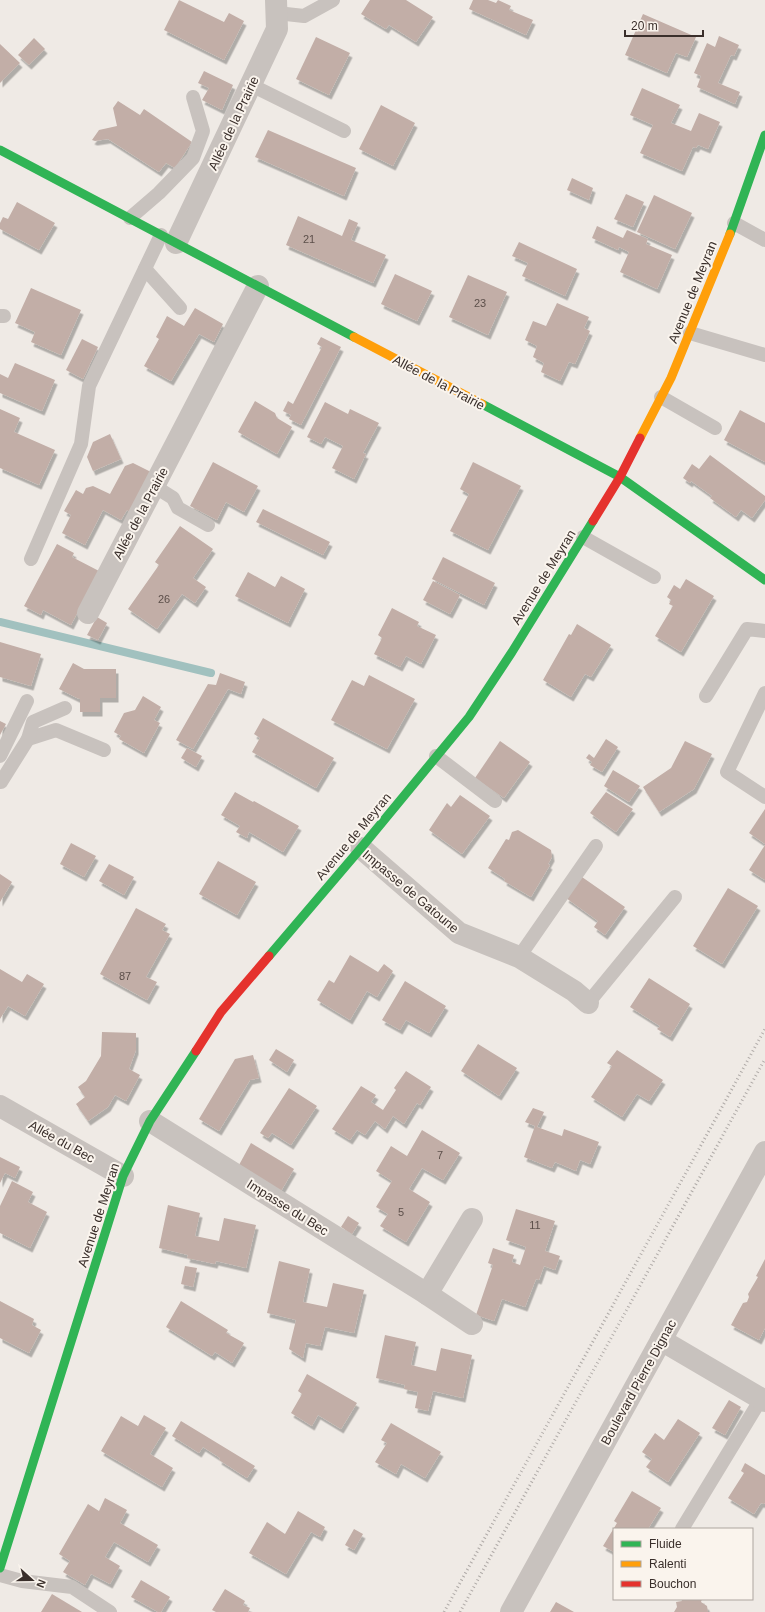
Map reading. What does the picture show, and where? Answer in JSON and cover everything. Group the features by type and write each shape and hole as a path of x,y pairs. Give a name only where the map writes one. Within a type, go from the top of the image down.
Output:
{"street":[{"name":"Allée de la Prairie","path":"169,239 251,85 277,29 276,6"},
{"name":"Avenue de Meyran","path":"0,1568 123,1176 150,1121 221,1012 361,848 469,717 512,652 620,477 671,378 734,222 765,135"},
{"name":"Allée de la Prairie","path":"0,150 620,477 765,580"},
{"name":"Allée de la Prairie","path":"88,613 258,286"},
{"name":"Impasse de Gatoune","path":"361,848 459,933 519,956 574,991 588,1003"},
{"name":"Allée du Bec","path":"0,1106 123,1176"},
{"name":"Impasse du Bec","path":"150,1121 427,1294 472,1324"},
{"name":"Boulevard Pierre Dignac","path":"511,1612 765,1152"},
{"path":"427,1294 472,1219"},
{"path":"661,1340 763,1400"}],"lane":[{"path":"276,6 304,16 333,0"},
{"path":"251,85 344,131"},
{"path":"130,218 159,193 193,158 203,131 193,97"},
{"path":"734,222 765,240"},
{"path":"31,559 81,444 89,386 145,269 169,239"},
{"path":"145,269 180,308"},
{"path":"690,332 765,355"},
{"path":"661,397 715,428"},
{"path":"154,486 173,498 178,508 208,525"},
{"path":"583,537 654,577"},
{"path":"706,696 747,630 765,631"},
{"path":"765,693 727,772 765,797"},
{"path":"0,756 27,701"},
{"path":"0,781 1,782 28,740 33,722 65,708"},
{"path":"28,740 56,730 104,750"},
{"path":"436,756 495,801"},
{"path":"519,956 596,846"},
{"path":"588,1003 675,897"},
{"path":"683,1528 763,1400"},
{"path":"0,1575 22,1581 72,1587 110,1612"}],"building":[{"path":"179,0 224,22 229,13 244,21 224,60 164,30"},
{"path":"370,0 406,0 433,17 416,42 389,25 386,29 361,14"},
{"path":"473,0 488,0 496,3 498,0 511,6 509,10 533,20 526,35 469,9"},
{"path":"643,14 696,37 687,57 676,53 667,73 625,55"},
{"path":"719,36 739,45 734,56 731,55 718,83 740,92 735,104 697,87 701,76 694,73 707,43 715,47"},
{"path":"316,37 350,53 329,95 296,79"},
{"path":"34,38 45,49 29,65 18,55"},
{"path":"0,44 20,63 0,83"},
{"path":"204,71 233,85 222,110 202,100 209,88 198,83"},
{"path":"642,88 680,105 671,123 691,131 699,113 720,122 708,149 698,145 696,148 693,147 682,171 640,153 653,125 630,115"},
{"path":"118,101 140,115 144,109 192,142 175,168 166,163 159,172 108,139 92,140 99,130 117,126 113,108"},
{"path":"381,105 415,123 393,166 359,149"},
{"path":"268,130 356,168 344,196 255,157"},
{"path":"572,178 593,188 589,200 567,190"},
{"path":"626,194 644,202 633,227 614,219"},
{"path":"654,195 692,213 675,249 637,232"},
{"path":"17,202 55,223 39,250 0,229 0,223 3,217 8,219"},
{"path":"298,216 342,236 349,219 358,223 351,240 386,255 373,283 286,245"},
{"path":"597,226 623,238 627,230 648,239 646,244 672,255 657,289 620,272 629,252 619,247 618,250 592,238"},
{"path":"519,242 577,269 565,296 522,276 528,263 512,256"},
{"path":"395,274 432,291 417,321 381,304"},
{"path":"468,275 507,292 488,335 449,317"},
{"path":"31,288 81,310 61,355 31,342 35,332 15,323"},
{"path":"557,303 589,317 584,328 590,331 575,364 569,362 560,381 541,372 544,363 533,357 537,346 525,340 533,321 546,326"},
{"path":"195,308 223,324 214,342 199,334 171,381 144,366 159,339 156,337 167,316 184,326"},
{"path":"321,337 341,347 301,425 289,419 291,415 283,411 288,401 293,404 322,347 317,344"},
{"path":"82,339 98,347 83,379 66,370"},
{"path":"15,363 55,380 42,411 0,393 0,374 8,378"},
{"path":"255,401 275,413 277,418 292,427 277,454 238,432"},
{"path":"325,402 348,414 350,409 379,423 363,453 366,454 354,479 332,468 343,446 325,437 321,444 307,437"},
{"path":"0,409 20,418 14,432 55,450 39,485 0,468"},
{"path":"740,410 765,423 765,462 724,440"},
{"path":"110,434 121,459 93,471 87,457 93,442"},
{"path":"710,455 765,496 765,500 752,518 741,510 736,517 710,498 712,496 691,481 690,483 683,478 692,464 699,469"},
{"path":"213,462 258,486 244,512 226,502 217,520 190,506"},
{"path":"473,462 521,486 488,550 450,531 469,494 460,489"},
{"path":"133,463 151,472 129,512 127,510 121,520 103,510 85,545 62,533 71,515 64,511 76,490 83,494 86,488 93,486 110,494 125,466"},
{"path":"263,509 330,542 323,555 256,522"},
{"path":"180,526 213,549 193,578 206,587 195,603 182,594 157,629 128,609 159,565 155,562"},
{"path":"57,544 74,553 72,557 99,571 71,625 43,610 41,615 24,606"},
{"path":"443,557 495,583 484,605 432,579"},
{"path":"248,572 275,587 281,576 305,589 288,623 235,596"},
{"path":"686,579 714,596 681,652 655,636 673,606 669,604 671,600 667,597 674,585 680,589"},
{"path":"433,581 460,595 450,614 423,600"},
{"path":"392,608 419,622 417,626 436,635 421,664 406,656 400,667 374,654 382,638 378,635"},
{"path":"97,617 107,623 98,640 87,635"},
{"path":"577,624 611,645 591,677 585,674 571,697 543,680 569,634 571,635"},
{"path":"0,642 41,654 31,686 0,677"},
{"path":"73,663 84,669 116,669 116,698 100,698 100,712 80,712 80,699 59,689"},
{"path":"220,673 245,682 241,694 228,689 193,749 176,740 208,684 216,685"},
{"path":"369,675 415,699 387,749 331,720 352,680 364,686"},
{"path":"143,696 161,707 154,720 160,723 144,753 119,739 121,736 114,732 124,713 135,710"},
{"path":"263,718 334,758 316,788 252,752 260,738 254,734"},
{"path":"0,721 6,724 0,735"},
{"path":"606,739 618,747 602,772 590,765 592,762 586,758 589,754 594,758"},
{"path":"500,741 530,762 504,798 475,778"},
{"path":"685,741 712,754 694,789 659,812 643,787 671,768"},
{"path":"187,748 202,756 196,767 181,758"},
{"path":"613,770 640,786 629,802 604,786"},
{"path":"235,792 299,826 283,852 249,832 247,838 236,832 240,826 221,815"},
{"path":"606,792 633,809 616,832 590,813"},
{"path":"460,795 490,816 462,854 429,830 447,803 451,807"},
{"path":"765,809 765,844 749,833"},
{"path":"518,830 551,850 552,857 548,864 550,865 531,897 504,881 505,879 488,868 506,839 509,840 512,832"},
{"path":"71,843 96,856 84,877 60,864"},
{"path":"765,845 765,880 749,870"},
{"path":"218,861 256,882 237,915 199,894"},
{"path":"109,864 134,877 124,895 99,881"},
{"path":"0,874 12,882 0,902"},
{"path":"582,877 625,907 605,935 594,927 598,921 566,898"},
{"path":"728,888 758,906 722,964 693,946"},
{"path":"136,908 166,924 162,930 170,934 146,977 157,982 147,1000 100,974"},
{"path":"350,955 378,972 384,964 393,971 377,997 367,991 350,1020 317,1000 329,980 334,983"},
{"path":"0,969 22,982 27,974 44,984 25,1016 8,1006 0,1019"},
{"path":"649,978 690,1004 670,1037 657,1029 660,1026 630,1007"},
{"path":"405,981 446,1006 429,1033 406,1020 400,1030 382,1020"},
{"path":"102,1032 136,1033 136,1050 129,1069 140,1075 126,1101 115,1095 108,1107 88,1121 76,1104 85,1097 78,1087 86,1081 101,1056"},
{"path":"478,1044 517,1068 499,1096 461,1071"},
{"path":"276,1049 294,1060 287,1072 269,1060"},
{"path":"617,1050 663,1080 649,1101 637,1094 622,1117 591,1097 612,1066 607,1063"},
{"path":"253,1055 259,1078 250,1080 219,1131 199,1119 235,1059"},
{"path":"406,1071 431,1087 420,1105 417,1103 404,1124 393,1116 385,1129 375,1121 365,1135 357,1130 350,1140 332,1129 361,1086 376,1095 371,1102 383,1110 396,1090 394,1088"},
{"path":"289,1088 317,1106 291,1145 272,1133 268,1138 260,1133"},
{"path":"533,1108 544,1112 537,1127 562,1136 564,1129 599,1142 590,1164 580,1160 576,1171 555,1162 552,1168 524,1157 535,1126 525,1122"},
{"path":"422,1130 460,1153 443,1180 422,1168 409,1189 430,1202 406,1242 380,1226 388,1214 376,1207 392,1181 376,1171 391,1146 407,1156"},
{"path":"251,1143 294,1169 281,1191 239,1165"},
{"path":"0,1157 20,1167 15,1178 5,1173 0,1183"},
{"path":"12,1181 33,1192 28,1202 47,1212 30,1248 0,1233 0,1206"},
{"path":"168,1205 200,1213 195,1236 219,1241 224,1218 256,1225 246,1268 216,1261 215,1264 187,1258 188,1255 159,1248"},
{"path":"516,1209 555,1221 545,1251 560,1256 555,1270 544,1266 539,1280 536,1279 525,1307 502,1299 494,1321 476,1315 493,1265 488,1263 493,1248 514,1255 512,1262 520,1265 526,1247 506,1240"},
{"path":"348,1216 359,1223 352,1234 341,1227"},
{"path":"765,1259 765,1328 759,1340 731,1325 743,1303 747,1302 749,1297 748,1294 758,1277 756,1276"},
{"path":"279,1261 310,1269 303,1302 327,1307 333,1283 364,1290 354,1333 325,1327 320,1346 306,1343 303,1358 289,1349 296,1320 267,1313"},
{"path":"185,1266 197,1268 193,1287 181,1284"},
{"path":"0,1301 34,1319 32,1325 41,1330 29,1353 0,1338"},
{"path":"181,1301 228,1330 226,1333 244,1343 232,1363 215,1352 212,1356 166,1327"},
{"path":"385,1335 416,1342 411,1365 436,1371 441,1348 472,1355 463,1398 433,1391 428,1411 415,1408 418,1392 404,1389 405,1385 376,1378"},
{"path":"307,1374 357,1403 341,1429 318,1415 312,1426 291,1413 302,1394 298,1391"},
{"path":"729,1400 741,1407 725,1435 712,1428"},
{"path":"144,1415 166,1428 150,1454 173,1468 162,1487 101,1451 121,1416 138,1426"},
{"path":"678,1419 700,1433 668,1482 646,1467 652,1459 642,1452 655,1433 664,1440"},
{"path":"181,1421 255,1466 247,1478 219,1460 220,1458 203,1447 199,1453 172,1436"},
{"path":"391,1423 441,1452 425,1478 401,1464 396,1474 375,1462 387,1443 381,1440"},
{"path":"745,1463 765,1475 765,1503 761,1503 754,1514 728,1498 744,1473 741,1471"},
{"path":"632,1491 661,1508 649,1528 614,1528 617,1523 614,1521"},
{"path":"105,1498 127,1510 120,1523 158,1545 148,1562 114,1542 105,1557 120,1566 110,1584 91,1574 85,1585 63,1572 70,1561 59,1554 88,1504 99,1511"},
{"path":"298,1511 325,1527 320,1537 311,1532 286,1574 249,1553 267,1522 285,1534"},
{"path":"354,1529 363,1534 354,1550 345,1545"},
{"path":"613,1530 613,1551 603,1546"},
{"path":"141,1580 170,1597 161,1612 158,1612 131,1597"},
{"path":"225,1589 245,1601 243,1605 250,1608 248,1612 216,1612 212,1610"},
{"path":"52,1594 82,1612 41,1612"},
{"path":"702,1600 701,1602 707,1606 708,1612 674,1612 677,1607 676,1602"},
{"path":"556,1602 574,1612 550,1612"}],"waterway":[{"path":"0,622 211,673"}],"railway":[{"path":"444,1612 765,1029"},
{"path":"460,1612 765,1059"}],"traffic: fast":[{"path":"730,234 765,135"},
{"path":"0,150 354,337"},
{"path":"482,404 620,477 765,580"},
{"path":"269,956 361,848 469,717 512,652 593,521"},
{"path":"0,1568 123,1176 150,1121 196,1051"}],"traffic: slow":[{"path":"640,438 671,378 730,234"},
{"path":"354,337 482,404"}],"traffic: jam":[{"path":"593,521 620,477 640,438"},
{"path":"196,1051 221,1012 269,956"}]}
